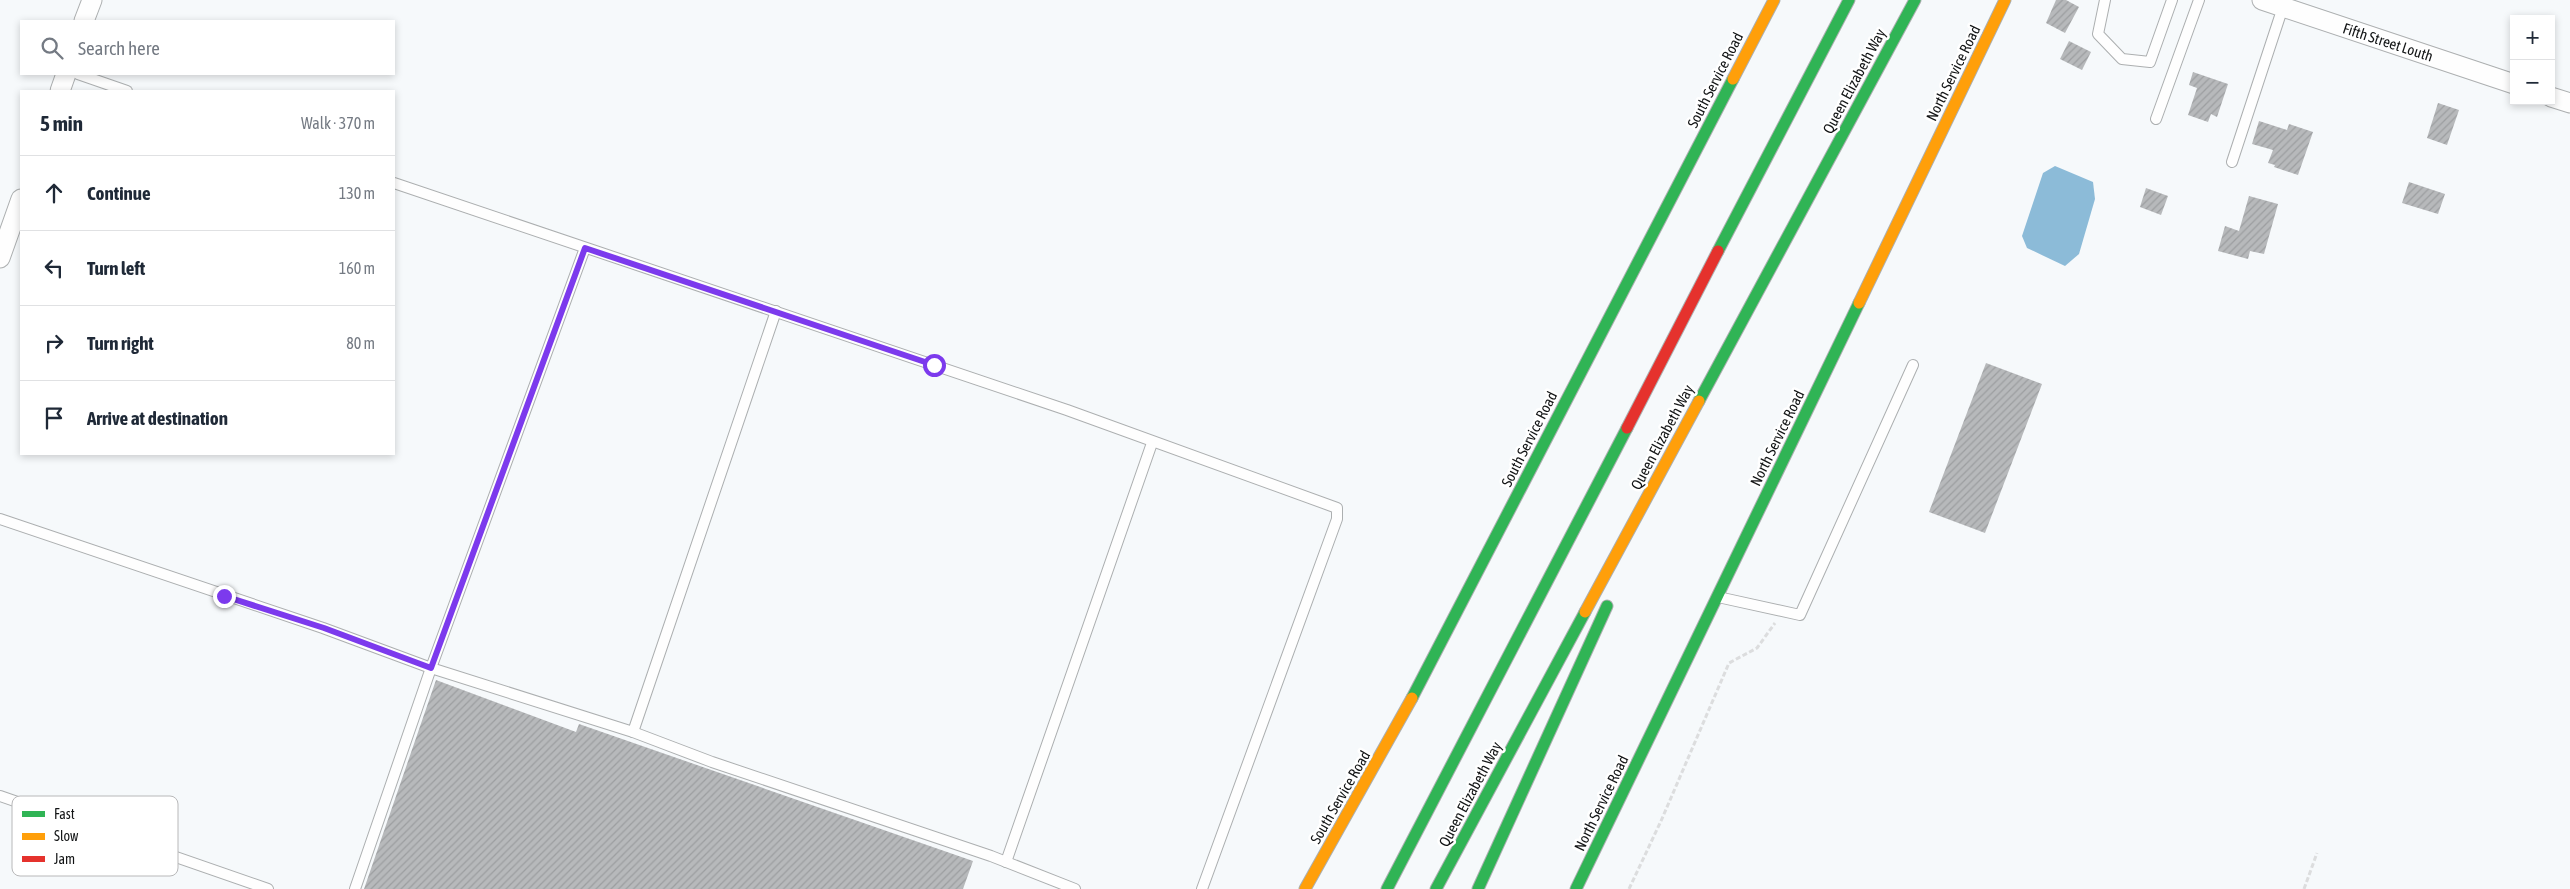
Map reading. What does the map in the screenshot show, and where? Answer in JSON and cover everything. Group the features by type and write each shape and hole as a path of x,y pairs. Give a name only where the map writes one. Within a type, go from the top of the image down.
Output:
{"main road":[{"name":"South Service Road","path":"1305,889 1403,715 1774,0"},
{"name":"Queen Elizabeth Way","path":"1387,889 1849,0"},
{"name":"Queen Elizabeth Way","path":"1436,889 1915,0"},
{"name":"North Service Road","path":"1576,889 2005,0"},
{"path":"1636,544 1715,371"},
{"path":"1478,889 1611,598"}],"street":[{"path":"84,20 92,0"},
{"name":"Fifth Street Louth","path":"2262,0 2510,83"},
{"path":"60,90 66,75"},
{"path":"2555,98 2570,103"},
{"path":"0,258 20,202"}],"lane":[{"path":"2105,0 2098,34 2122,59 2150,62 2172,0"},
{"path":"2156,119 2199,0"},
{"path":"2232,162 2283,7"},
{"path":"81,75 124,90"},
{"path":"395,183 1067,410 1337,508 1338,519 1202,889"},
{"path":"355,889 431,668 585,248"},
{"path":"632,732 776,311"},
{"path":"1717,597 1800,614 1913,365"},
{"path":"1006,862 1152,442"},
{"path":"0,519 324,628 431,668 632,732 712,762 783,784 1006,862 1075,889"},
{"path":"0,796 12,800"},
{"path":"178,858 268,889"}],"path":[{"path":"1629,889 1661,821 1729,663 1757,648 1783,611"},
{"path":"2304,889 2317,854"}],"water":[{"path":"2055,166 2093,182 2095,199 2079,254 2065,266 2027,248 2022,236 2043,173"}],"building":[{"path":"2056,0 2066,0 2079,7 2065,33 2046,23"},
{"path":"2069,41 2091,52 2082,70 2060,59"},
{"path":"2193,72 2228,84 2217,117 2211,114 2208,122 2188,115 2197,88 2189,85"},
{"path":"2438,103 2459,110 2447,145 2427,138"},
{"path":"2259,121 2287,130 2289,124 2313,132 2298,175 2268,163 2273,150 2252,144"},
{"path":"2409,182 2445,194 2438,214 2402,203"},
{"path":"2146,188 2168,196 2161,215 2140,207"},
{"path":"2249,196 2278,204 2264,254 2250,251 2248,259 2218,251 2225,226 2239,231"},
{"path":"1986,363 2042,384 1985,533 1929,512"},
{"path":"436,680 576,732 579,724 973,861 963,889 364,889"}],"traffic: fast":[{"path":"1718,251 1849,0"},
{"path":"1699,401 1915,0"},
{"path":"1412,698 1733,79"},
{"path":"1576,889 1859,303"},
{"path":"1387,889 1627,428"},
{"path":"1478,889 1607,606"},
{"path":"1436,889 1585,612"}],"traffic: slow":[{"path":"1733,79 1774,0"},
{"path":"1859,303 2005,0"},
{"path":"1585,612 1699,401"},
{"path":"1305,889 1412,698"}],"traffic: jam":[{"path":"1627,428 1718,251"}],"route":[{"path":"224,596 324,628 431,668 585,248 934,365"}]}
